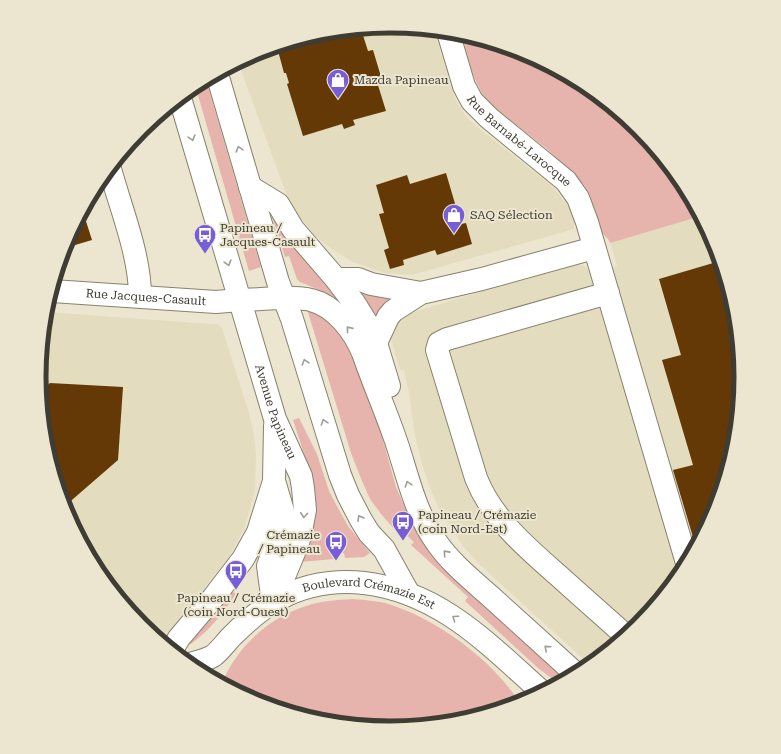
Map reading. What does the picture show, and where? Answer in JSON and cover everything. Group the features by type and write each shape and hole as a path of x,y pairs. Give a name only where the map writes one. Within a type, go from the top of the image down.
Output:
{"main road":[{"name":"Rue Barnabé-Larocque","path":"450,39 464,86 472,101 489,118 560,177 572,189 578,198 608,293 685,555"},
{"path":"219,79 284,298 340,475 348,495 361,520 369,533 384,549 409,594"},
{"name":"Avenue Papineau","path":"182,104 275,419 301,476 304,493 304,521 298,543 273,603"},
{"path":"112,176 137,259 140,296"},
{"path":"250,187 278,204 294,229 336,279 368,325 376,343 388,384 398,447 406,477 417,506 430,532 441,548 473,581 571,670"},
{"path":"376,343 388,317 393,311 422,293 482,279 594,248"},
{"path":"336,279 358,279 371,284 422,293"},
{"name":"Rue Jacques-Casault","path":"57,290 216,302 284,298 307,299 318,302 329,309 348,328 356,339 363,353 398,447"},
{"path":"608,293 447,339 439,343 437,350 476,478 491,506 516,537 621,632"},
{"path":"175,645 243,559 251,546 263,519 274,481 275,419"},
{"path":"273,603 268,566 280,533 283,511 274,481"},
{"name":"Boulevard Crémazie Est","path":"210,666 249,620 273,603 295,591 316,585 327,583 358,582 392,588 432,604 457,619 486,642 538,688"}],"shaded area":[{"path":"390,33 435,36 453,93 465,115 475,125 554,188 570,209 574,221 574,229 412,275 385,273 353,262 327,246 314,235 294,209 287,196 240,67 280,51 346,36"},
{"path":"463,41 501,51 522,59 543,68 582,91 617,118 649,150 677,186 695,218 610,243 602,233 589,193 584,185 547,149 491,105 480,89 472,71"},
{"path":"208,86 261,267 249,271 197,92"},
{"path":"270,210 342,299 339,302 297,279 289,256 285,257"},
{"path":"695,218 716,266 728,310 734,355 734,399 732,422 723,466 708,509 688,549 677,568 649,604 617,636 585,661 479,564 463,546 439,509 422,464 415,436 404,370 400,370 390,335 393,322 408,314 456,299 577,265 583,265 588,269 590,274 617,266 610,243"},
{"path":"364,290 395,297 376,318 359,297"},
{"path":"307,309 320,312 345,334 377,419 396,487 410,519 421,539 433,555 562,675 554,680 538,668 465,601 468,597 411,545 414,542 406,535 403,539 370,499 351,453"},
{"path":"53,312 217,324 222,328 248,410 254,435 256,455 255,491 244,529 228,559 165,637 132,604 104,568 82,529 73,509 58,466 53,444 49,422 46,377 49,332"},
{"path":"299,418 317,454 329,491 348,526 370,553 364,557 345,558 344,553 334,554 334,559 300,562 308,545 314,510 309,473 293,420"},
{"path":"229,589 236,594 216,621 191,644 187,641"},
{"path":"352,599 386,603 432,623 466,646 481,659 496,673 516,697 480,709 435,718 390,721 368,720 323,714 280,703 238,686 224,678 236,657 245,646 267,626 292,611 311,604"}],"building":[{"path":"363,34 368,51 373,50 382,80 377,82 386,111 353,120 355,125 344,129 342,124 303,136 287,84 289,83 286,73 284,73 278,52 323,40"},
{"path":"446,173 461,224 466,223 472,244 437,255 435,250 403,260 404,265 390,269 384,250 389,248 379,214 384,213 376,185 407,175 410,184"},
{"path":"85,219 92,240 73,246"},
{"path":"715,263 723,288 732,332 734,355 734,399 728,444 716,488 694,539 673,470 693,465 662,360 681,355 659,279"},
{"path":"50,383 123,387 118,460 70,502 58,466 53,444 49,422 46,386"}],"place":[{"name":"Mazda Papineau","path":"338,100"},
{"name":"SAQ Sélection","path":"454,234"},
{"name":"Papineau / Jacques-Casault","path":"205,254"},
{"name":"Papineau / Crémazie (coin Nord-Est)","path":"403,542"},
{"name":"Crémazie / Papineau","path":"336,562"},
{"name":"Papineau / Crémazie (coin Nord-Ouest)","path":"236,590"}]}
